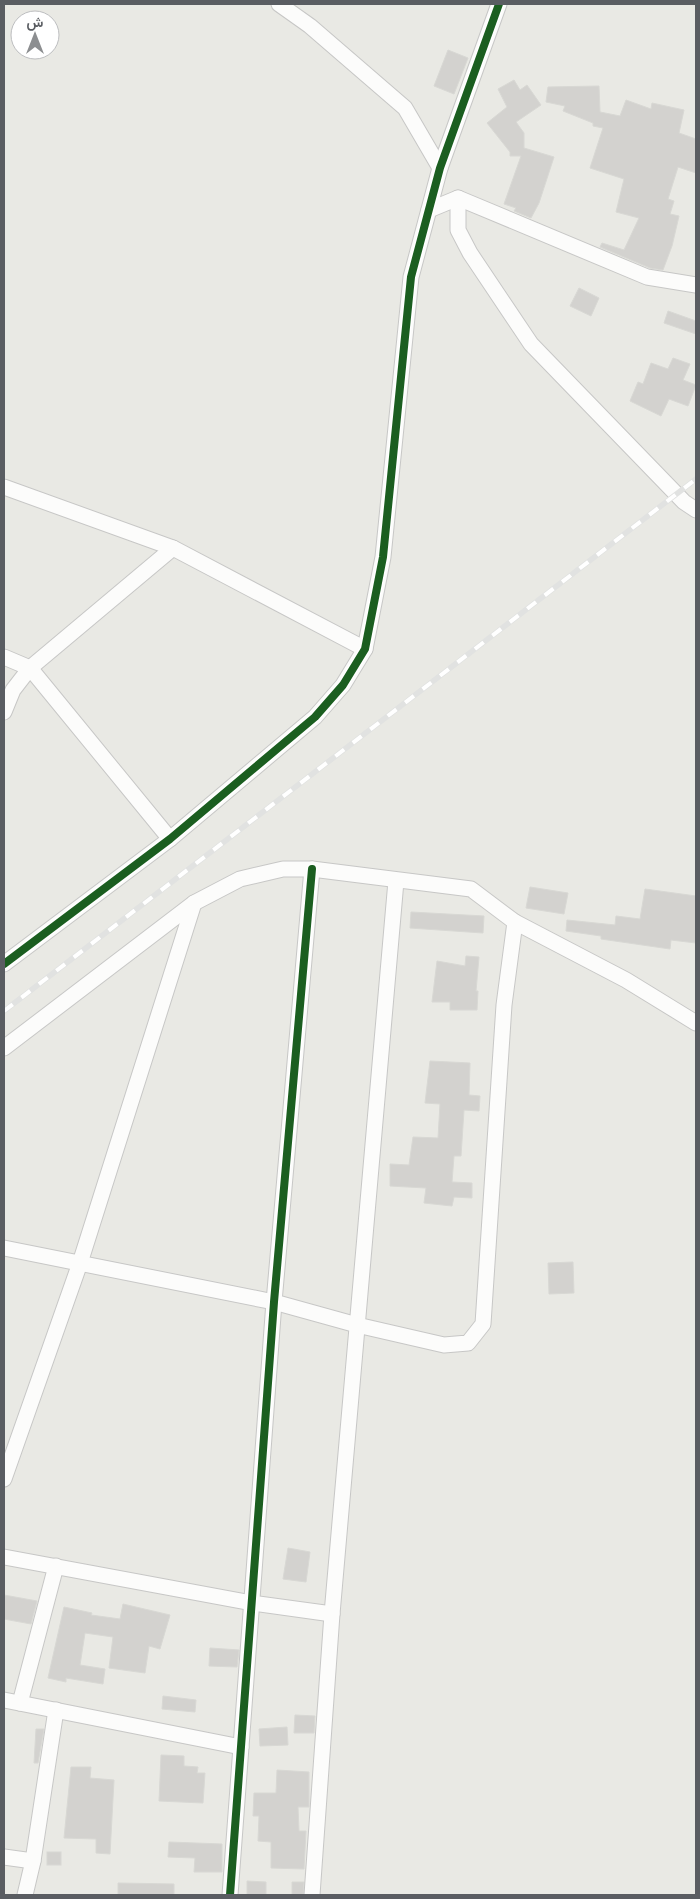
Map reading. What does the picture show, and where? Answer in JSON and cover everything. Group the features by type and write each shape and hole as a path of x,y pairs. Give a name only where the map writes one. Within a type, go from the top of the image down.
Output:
{"street":[{"path":"279,4 310,26 404,108 440,168"},
{"path":"4,964 170,839 315,717 343,685 365,648 383,557 411,277 440,168 500,4"},
{"path":"429,210 458,198 647,277 696,285"},
{"path":"458,198 458,230 493,290 531,344 684,502 696,510"},
{"path":"4,487 173,548 365,648"},
{"path":"4,712 13,690 30,668 173,548"},
{"path":"4,657 30,668 170,839"},
{"path":"4,1048 194,903 240,879 283,869 312,869 471,889 515,922 626,980 696,1023"},
{"path":"230,1895 274,1302 312,869"},
{"path":"312,1895 332,1614 396,881"},
{"path":"4,1479 80,1263 194,903"},
{"path":"4,1248 274,1302 357,1325 444,1345 468,1343 483,1324 504,1004 515,922"},
{"path":"4,1556 252,1603 332,1614"},
{"path":"20,1703 56,1566"},
{"path":"4,1700 241,1747"},
{"path":"25,1895 56,1710"},
{"path":"4,1857 32,1861"}],"building":[{"path":"448,50 468,58 454,94 434,86"},
{"path":"514,80 520,90 527,85 541,105 516,122 524,133 524,148 554,157 539,203 531,218 514,211 516,208 504,204 521,156 510,156 510,152 487,123 507,107 498,89"},
{"path":"599,86 600,112 620,116 626,100 651,109 652,103 684,110 679,133 696,139 696,173 678,167 668,199 674,201 670,214 679,216 672,246 663,270 650,268 600,247 602,243 624,250 639,218 616,212 624,179 590,168 603,128 593,126 593,123 563,111 565,106 546,102 548,87"},
{"path":"579,288 599,298 591,316 570,306"},
{"path":"668,311 696,321 696,334 664,323"},
{"path":"673,358 690,364 683,380 696,385 688,406 669,399 661,416 630,401 638,382 643,384 651,363 668,369"},
{"path":"530,887 568,893 564,914 526,908"},
{"path":"645,889 696,896 696,943 671,940 670,949 601,939 601,936 566,931 567,920 615,925 616,916 640,919"},
{"path":"411,912 484,916 483,933 410,928"},
{"path":"466,956 479,957 476,991 478,991 477,1010 450,1010 450,1002 432,1002 437,961 465,966"},
{"path":"430,1061 470,1063 469,1095 480,1096 479,1111 464,1110 461,1156 454,1156 452,1182 472,1183 472,1198 454,1197 452,1206 424,1203 426,1188 390,1186 390,1164 409,1165 413,1137 438,1138 440,1104 425,1103"},
{"path":"573,1262 574,1293 549,1294 548,1263"},
{"path":"288,1548 310,1552 306,1582 283,1579"},
{"path":"4,1595 37,1601 31,1624 4,1619"},
{"path":"123,1604 170,1615 160,1649 149,1646 145,1673 109,1668 113,1637 85,1633 80,1665 105,1669 103,1684 66,1678 66,1682 48,1678 64,1607 92,1613 91,1615 120,1619"},
{"path":"210,1648 239,1650 237,1667 209,1666"},
{"path":"163,1696 196,1700 195,1712 162,1709"},
{"path":"295,1715 315,1716 314,1733 294,1733"},
{"path":"287,1727 288,1745 260,1746 259,1729"},
{"path":"36,1729 44,1729 38,1763 34,1763"},
{"path":"161,1755 184,1756 184,1766 198,1767 197,1773 205,1773 203,1803 159,1801"},
{"path":"71,1767 91,1767 90,1778 114,1780 110,1854 96,1853 96,1839 64,1838"},
{"path":"277,1770 309,1772 309,1807 298,1807 299,1831 306,1831 304,1869 271,1868 271,1842 258,1841 259,1816 253,1816 254,1793 276,1793"},
{"path":"169,1842 222,1844 222,1872 194,1872 195,1858 168,1857"},
{"path":"47,1852 61,1852 61,1865 47,1865"},
{"path":"247,1881 266,1882 266,1895 247,1895"},
{"path":"292,1882 304,1882 303,1895 292,1895"},
{"path":"118,1883 174,1884 174,1895 118,1895"}],"railway":[{"path":"4,1011 696,479"}],"cycle path":[{"path":"4,964 170,839 315,717 343,685 365,649 383,557 411,277 440,168 499,4"},
{"path":"230,1895 274,1302 312,869"}]}
